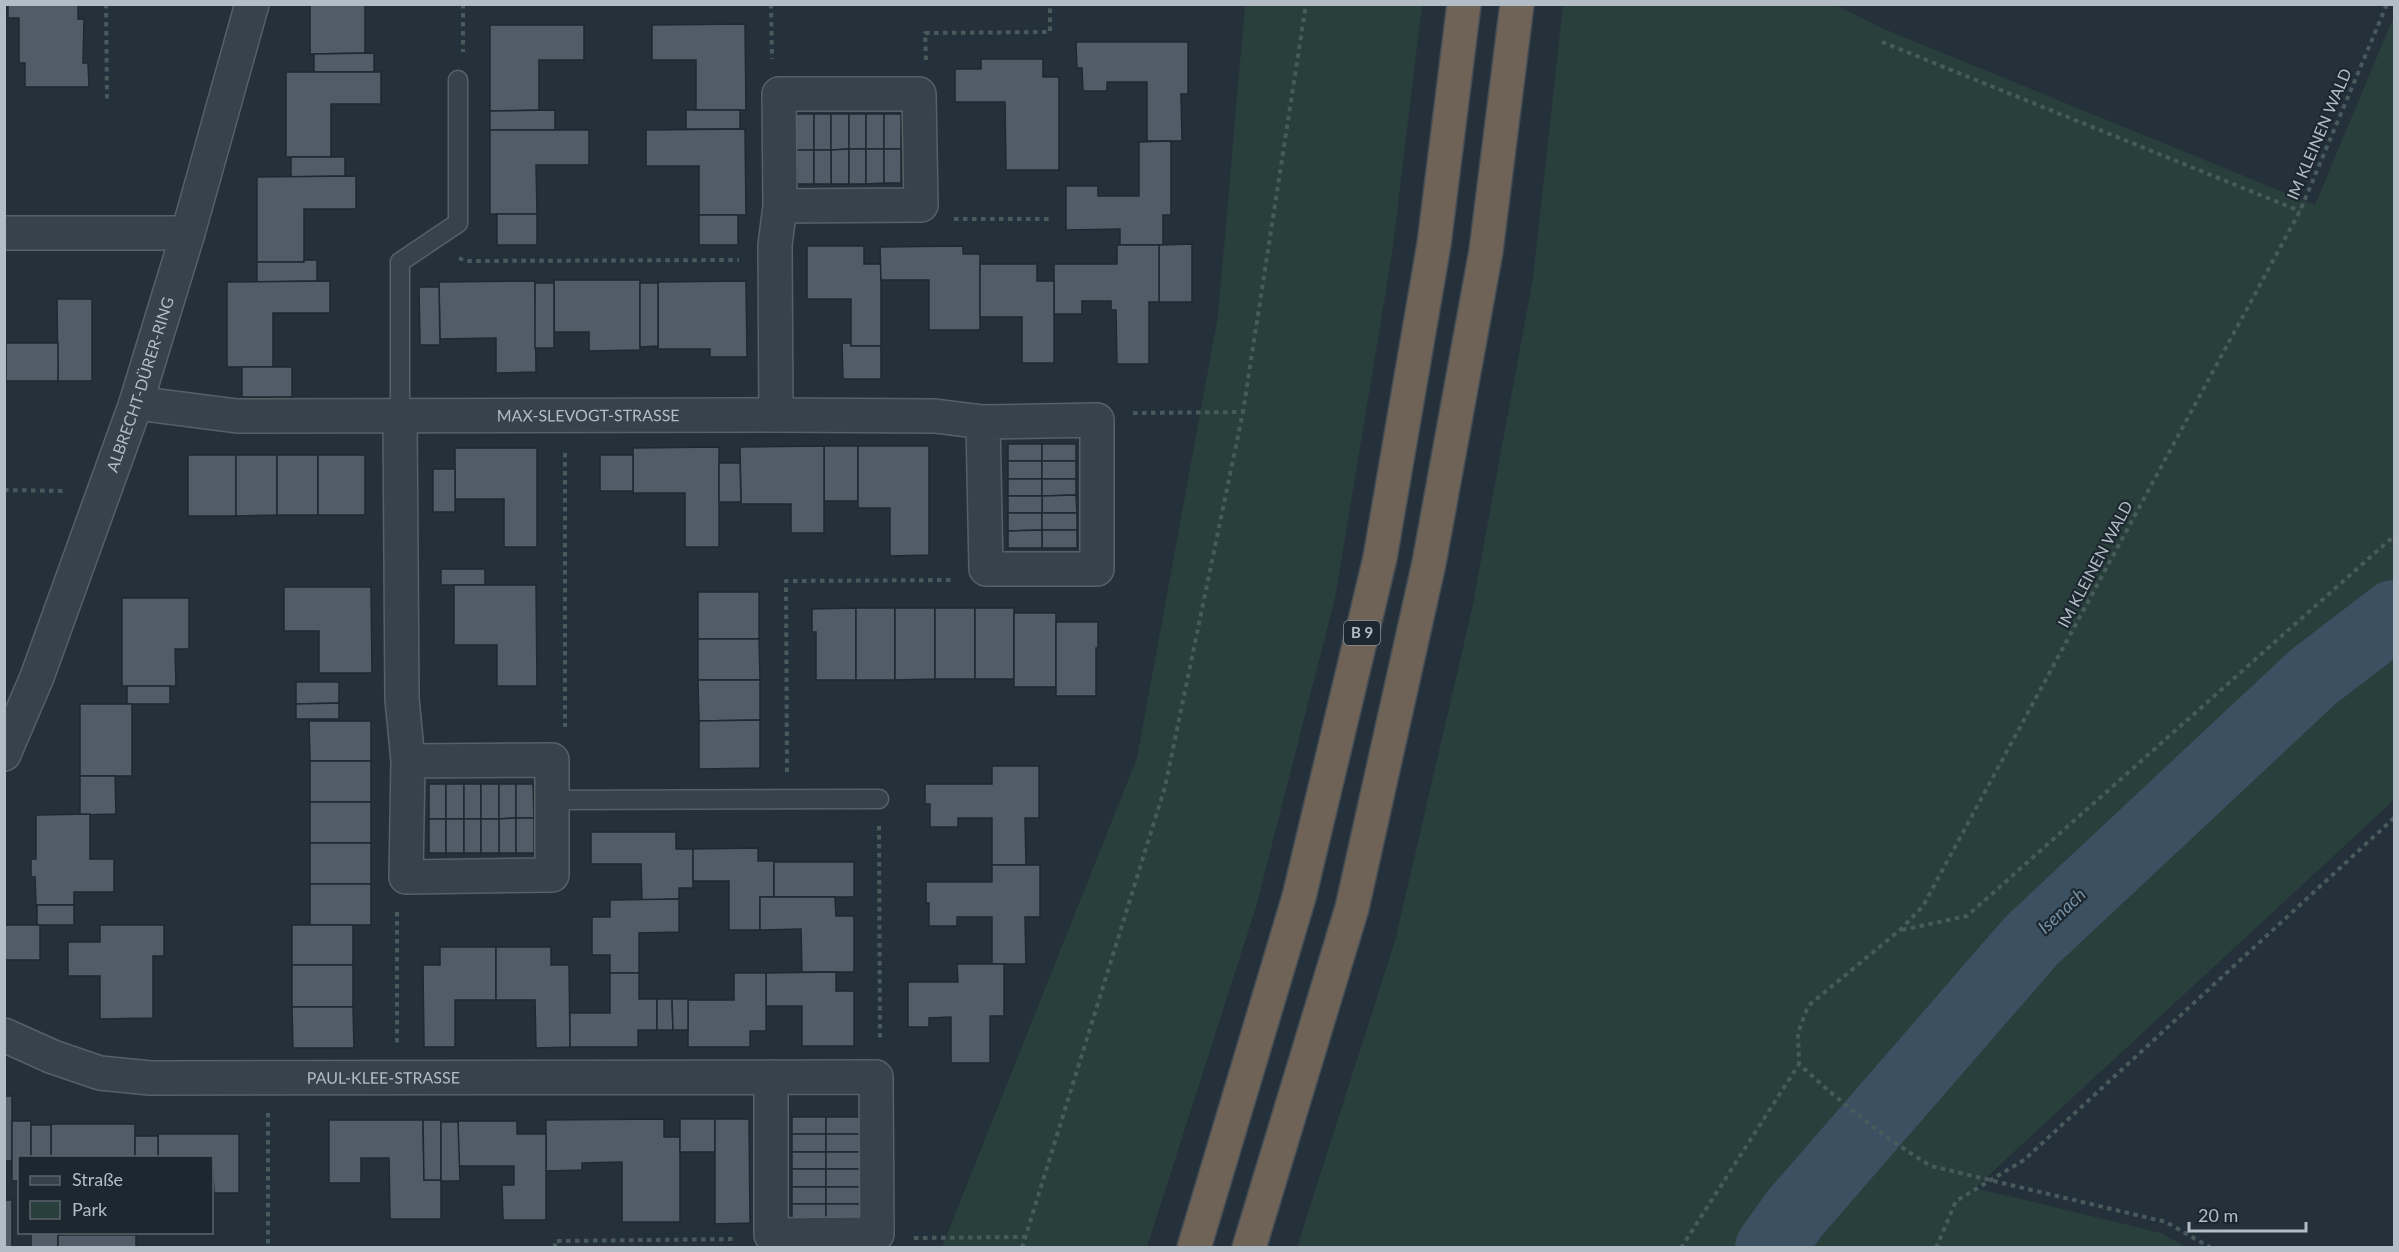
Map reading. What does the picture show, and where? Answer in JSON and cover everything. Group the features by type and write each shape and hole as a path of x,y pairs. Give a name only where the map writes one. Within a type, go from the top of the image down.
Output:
{"highway":[{"name":"B 9","path":"1194,1248 1299,897 1380,558 1434,244 1464,4"},
{"path":"1249,1248 1352,908 1429,563 1486,251 1517,4"}],"street":[{"name":"ALBRECHT-DÜRER-RING","path":"4,754 37,677 136,403 188,232 252,4"},
{"path":"776,415 776,260 780,206 779,94 918,94 921,205 780,206"},
{"path":"4,233 188,232"},
{"name":"MAX-SLEVOGT-STRASSE","path":"136,403 237,416 776,415 935,416 983,422 1097,420"},
{"path":"400,416 402,699 408,761 406,877 552,875 552,760 408,761"},
{"path":"983,422 986,568 1097,568 1097,420"},
{"name":"PAUL-KLEE-STRASSE","path":"4,1035 53,1057 100,1073 150,1078 876,1077"},
{"path":"771,1077 771,1235 877,1234 876,1077"}],"lane":[{"path":"400,416 400,262 458,224 458,80"},
{"path":"552,800 879,799"}],"path":[{"path":"106,4 107,99"},
{"path":"458,80 463,71 462,4"},
{"path":"771,4 772,76 779,94"},
{"path":"918,94 926,76 925,33 1050,32 1050,4"},
{"path":"1022,1248 1165,787 1244,412 1306,4"},
{"name":"IM KLEINEN WALD","path":"1799,1064 1798,1033 1808,1006 1900,930 1923,906 2300,210 2387,4"},
{"path":"1882,42 2300,210"},
{"path":"921,205 932,219 1053,219"},
{"path":"429,243 465,261 776,260"},
{"path":"1097,420 1116,413 1244,412"},
{"path":"552,760 565,741 565,416"},
{"path":"4,490 104,491"},
{"path":"1900,930 1967,916 2394,536"},
{"path":"787,800 786,581 972,580 986,568"},
{"path":"876,1077 881,1063 879,799"},
{"path":"1936,1248 1956,1201 2024,1160 2394,818"},
{"path":"397,1077 397,898 406,877"},
{"path":"1681,1248 1799,1064 1896,1145 1931,1166 2166,1222 2211,1248"},
{"path":"268,1077 268,1248"},
{"path":"877,1234 905,1239 1026,1237"},
{"path":"555,1248 555,1241 715,1240 771,1235"}],"green space":[{"path":"1245,5 1422,5 1392,254 1335,598 1256,907 1147,1247 942,1247 1137,758 1218,316"},
{"path":"1563,5 1835,5 1884,29 2315,205 2394,16 2394,800 1975,1188 2161,1233 2186,1247 1297,1247 1395,941 1472,609 1533,278"}],"building":[{"path":"8,4 78,4 78,19 84,19 83,63 88,63 89,87 25,87 25,63 19,63 19,18 8,18"},
{"path":"310,4 365,4 365,53 310,54"},
{"path":"745,24 746,110 696,110 696,60 652,60 652,25"},
{"path":"490,25 584,25 584,60 539,60 539,110 490,111"},
{"path":"1076,42 1188,42 1188,94 1181,94 1182,141 1147,141 1147,82 1107,82 1107,91 1083,91 1082,68 1077,68"},
{"path":"374,53 374,72 314,72 314,54"},
{"path":"981,59 1043,59 1043,77 1059,77 1059,170 1006,170 1005,102 955,102 955,69 981,69"},
{"path":"286,72 381,72 381,104 331,104 331,157 286,157"},
{"path":"555,110 555,130 490,130 490,111"},
{"path":"686,110 740,110 740,129 686,129"},
{"path":"796,114 814,114 814,150 796,150"},
{"path":"814,114 831,114 831,150 814,150"},
{"path":"831,114 849,114 849,149 831,150"},
{"path":"849,114 866,114 866,149 849,149"},
{"path":"866,114 884,114 884,149 866,149"},
{"path":"884,114 901,114 901,149 884,149"},
{"path":"745,129 746,215 699,215 699,166 646,166 646,130"},
{"path":"490,130 589,130 589,165 536,165 537,214 490,214"},
{"path":"1171,141 1171,215 1163,215 1163,245 1120,245 1120,229 1066,230 1066,186 1098,186 1098,196 1139,196 1139,142"},
{"path":"849,149 849,184 831,184 831,150"},
{"path":"849,149 866,149 866,184 849,184"},
{"path":"866,149 884,149 884,183 866,184"},
{"path":"884,149 901,149 901,183 884,183"},
{"path":"796,150 814,150 814,184 797,184"},
{"path":"814,150 831,150 831,184 814,184"},
{"path":"291,157 345,157 345,176 291,177"},
{"path":"356,176 356,209 304,209 304,262 257,262 257,177"},
{"path":"497,214 537,214 537,245 497,245"},
{"path":"699,215 738,215 738,245 699,245"},
{"path":"1192,244 1192,302 1159,302 1159,245"},
{"path":"1117,245 1159,245 1159,302 1149,302 1149,364 1117,364 1116,310 1111,310 1111,301 1082,301 1082,314 1054,314 1054,264 1117,264"},
{"path":"807,246 864,246 864,264 881,264 881,346 851,346 851,299 807,299"},
{"path":"963,246 963,254 980,254 980,330 929,330 929,280 881,280 880,247"},
{"path":"304,260 317,260 317,281 257,282 257,262 304,262"},
{"path":"980,264 1037,264 1037,281 1054,281 1054,363 1022,363 1022,317 980,317"},
{"path":"554,280 640,280 640,350 589,351 589,332 554,332"},
{"path":"330,281 330,313 273,313 273,367 227,367 227,282"},
{"path":"535,281 536,372 496,373 496,338 440,339 439,282"},
{"path":"746,281 747,357 710,357 710,349 658,349 658,282"},
{"path":"535,283 554,283 554,348 535,348"},
{"path":"640,283 658,283 658,346 640,347"},
{"path":"419,287 439,287 440,345 420,345"},
{"path":"57,299 92,299 92,381 58,381"},
{"path":"6,343 58,343 58,381 6,381"},
{"path":"842,343 851,343 851,346 881,346 881,379 843,379"},
{"path":"242,367 292,367 292,397 242,397"},
{"path":"1008,444 1042,444 1042,461 1008,461"},
{"path":"1042,444 1076,444 1076,461 1042,461"},
{"path":"824,446 858,446 858,501 824,501"},
{"path":"824,446 824,533 791,533 791,504 741,504 740,447"},
{"path":"858,446 929,446 929,555 890,556 890,508 858,508"},
{"path":"719,447 719,547 685,547 685,493 633,493 633,448"},
{"path":"455,448 537,448 537,547 504,547 504,499 455,499"},
{"path":"188,455 236,455 236,516 188,516"},
{"path":"236,455 277,455 277,515 236,516"},
{"path":"277,455 318,455 318,515 277,515"},
{"path":"318,455 365,455 365,515 318,515"},
{"path":"600,455 633,455 633,491 600,491"},
{"path":"1008,461 1042,461 1042,479 1008,479"},
{"path":"1042,461 1076,461 1076,479 1042,479"},
{"path":"719,463 740,463 741,502 719,502"},
{"path":"433,469 455,469 455,512 433,512"},
{"path":"1008,479 1042,479 1042,496 1008,496"},
{"path":"1042,479 1076,479 1076,495 1042,496"},
{"path":"1076,495 1077,513 1042,513 1042,496"},
{"path":"1008,496 1042,496 1042,513 1008,513"},
{"path":"1008,513 1042,513 1042,530 1008,531"},
{"path":"1042,513 1077,513 1077,530 1042,530"},
{"path":"1042,530 1077,530 1077,548 1042,548"},
{"path":"1042,530 1042,548 1008,548 1008,531"},
{"path":"441,569 485,569 485,585 441,585"},
{"path":"454,585 536,585 537,686 497,686 497,645 454,645"},
{"path":"284,587 371,587 372,673 319,673 319,631 284,631"},
{"path":"698,592 759,592 759,639 698,639"},
{"path":"122,598 189,598 189,649 175,649 176,686 122,686"},
{"path":"856,608 856,680 816,680 816,632 812,632 812,609"},
{"path":"856,608 895,608 895,680 856,680"},
{"path":"895,608 935,608 935,679 895,680"},
{"path":"935,608 975,608 975,679 935,679"},
{"path":"975,608 1014,608 1014,679 975,679"},
{"path":"1014,613 1056,613 1056,687 1014,687"},
{"path":"1056,622 1098,622 1096,696 1056,696"},
{"path":"698,639 759,639 760,680 698,680"},
{"path":"698,680 760,680 760,720 699,721"},
{"path":"296,682 339,682 339,703 296,704"},
{"path":"127,686 170,686 170,704 127,704"},
{"path":"339,703 339,719 296,719 296,704"},
{"path":"80,704 132,704 132,776 80,776"},
{"path":"760,720 760,768 699,769 699,721"},
{"path":"309,721 371,721 371,761 310,761"},
{"path":"310,761 371,761 371,802 310,802"},
{"path":"992,766 1039,766 1039,818 1025,818 1026,865 992,865 992,818 958,818 958,827 930,827 930,804 925,804 925,784 992,784"},
{"path":"80,776 115,776 116,814 80,815"},
{"path":"429,784 446,784 446,819 429,819"},
{"path":"446,784 464,784 464,819 446,819"},
{"path":"464,784 481,784 481,819 464,819"},
{"path":"481,784 499,784 499,819 481,819"},
{"path":"499,784 516,784 516,818 499,819"},
{"path":"516,784 533,784 534,818 516,818"},
{"path":"310,802 371,802 371,843 310,843"},
{"path":"90,814 90,859 114,859 114,892 74,892 74,905 36,905 35,877 31,877 31,859 36,859 36,815"},
{"path":"516,818 516,853 499,853 499,819"},
{"path":"516,818 534,818 534,853 516,853"},
{"path":"429,819 446,819 446,853 429,853"},
{"path":"446,819 464,819 464,853 446,853"},
{"path":"464,819 481,819 481,853 464,853"},
{"path":"481,819 499,819 499,853 481,853"},
{"path":"591,832 676,832 676,849 693,849 693,888 679,888 679,899 642,900 641,864 591,864"},
{"path":"310,843 371,843 371,884 310,884"},
{"path":"758,848 758,861 774,861 774,897 760,897 760,930 729,930 729,881 693,881 693,849"},
{"path":"774,862 854,862 854,897 774,897"},
{"path":"992,865 1040,865 1040,917 1025,917 1026,964 992,964 992,917 957,917 957,926 929,926 926,882 992,882"},
{"path":"310,884 371,884 371,925 310,925"},
{"path":"760,897 835,897 836,916 854,916 854,972 802,972 801,929 760,930"},
{"path":"679,899 679,932 639,933 639,973 610,973 610,955 592,955 592,917 610,917 610,900"},
{"path":"37,905 74,905 74,925 37,925"},
{"path":"4,925 40,925 40,960 4,960"},
{"path":"100,925 164,925 164,956 153,956 153,1018 100,1019 100,976 68,976 68,942 100,942"},
{"path":"292,925 353,925 353,965 292,965"},
{"path":"440,947 496,947 496,1000 455,1000 455,1047 424,1047 423,965 440,965"},
{"path":"496,947 551,947 551,965 569,965 570,1047 536,1048 535,1000 496,1000"},
{"path":"957,964 1004,964 1004,1016 990,1016 990,1063 951,1063 951,1017 929,1018 929,1027 908,1027 908,982 958,982"},
{"path":"292,965 353,965 353,1007 292,1007"},
{"path":"836,972 836,991 854,991 854,1046 802,1046 802,1006 766,1006 766,973"},
{"path":"610,973 639,973 639,999 657,999 657,1030 638,1030 638,1047 570,1047 570,1013 610,1013"},
{"path":"734,973 766,973 766,1031 750,1031 750,1047 688,1047 688,1000 734,1000"},
{"path":"657,999 672,999 673,1030 657,1030"},
{"path":"672,999 688,999 688,1030 673,1030"},
{"path":"292,1007 353,1007 354,1048 293,1048"},
{"path":"4,1096 12,1096 12,1161 4,1161"},
{"path":"792,1117 826,1117 826,1134 792,1134"},
{"path":"826,1117 860,1117 860,1134 826,1134"},
{"path":"664,1119 664,1137 680,1137 680,1222 622,1222 622,1162 582,1163 582,1170 546,1171 546,1120"},
{"path":"680,1119 715,1119 715,1152 680,1152"},
{"path":"715,1119 749,1119 750,1223 715,1224"},
{"path":"329,1120 423,1120 424,1180 441,1180 441,1219 390,1219 389,1158 361,1158 361,1183 329,1183"},
{"path":"423,1120 441,1120 441,1180 424,1180"},
{"path":"12,1121 31,1121 31,1156 18,1156 18,1181 12,1181"},
{"path":"458,1121 517,1121 517,1134 546,1134 546,1220 503,1220 502,1185 514,1185 514,1166 458,1166"},
{"path":"441,1122 458,1122 460,1181 441,1181"},
{"path":"51,1124 135,1124 135,1156 51,1156"},
{"path":"31,1125 51,1125 51,1156 31,1156"},
{"path":"158,1134 239,1134 239,1193 214,1193 213,1156 158,1156"},
{"path":"792,1134 826,1134 826,1152 792,1152"},
{"path":"826,1134 860,1134 860,1152 826,1152"},
{"path":"135,1136 158,1136 158,1156 135,1156"},
{"path":"792,1152 826,1152 826,1169 792,1169"},
{"path":"826,1152 860,1152 860,1169 826,1169"},
{"path":"792,1169 826,1169 826,1187 792,1187"},
{"path":"826,1169 860,1169 860,1187 826,1187"},
{"path":"792,1187 826,1187 826,1204 792,1204"},
{"path":"826,1187 860,1187 860,1204 826,1204"},
{"path":"4,1200 12,1200 12,1248 4,1248"},
{"path":"792,1204 826,1204 826,1222 792,1222"},
{"path":"826,1204 860,1204 860,1222 826,1222"},
{"path":"31,1234 62,1234 58,1235 58,1248 31,1248"},
{"path":"58,1235 136,1235 136,1248 58,1248"}],"waterway":[{"name":"Isenach","path":"1770,1248 1795,1213 2031,941 2313,677 2394,615"}]}
